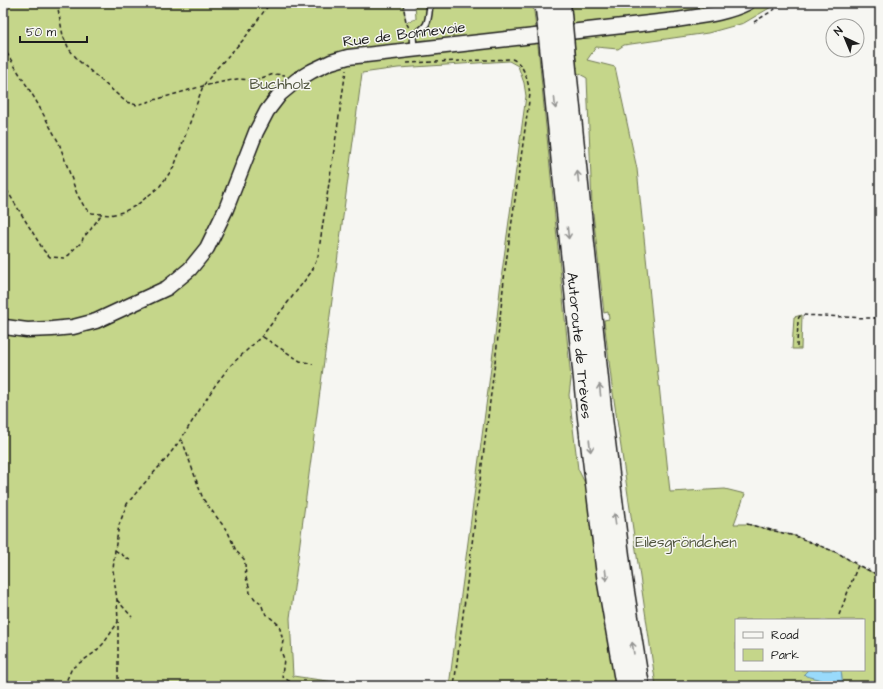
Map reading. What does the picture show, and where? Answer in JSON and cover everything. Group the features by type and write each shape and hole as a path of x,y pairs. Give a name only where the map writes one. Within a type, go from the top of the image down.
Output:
{"highway":[{"name":"Autoroute de Trèves","path":"550,5 623,580 640,686"},
{"name":"Autoroute de Trèves","path":"559,67 587,418 607,582 625,686"}],"main road":[{"name":"Rue de Bonnevoie","path":"3,326 27,330 73,327 96,321 167,288 190,269 207,248 226,209 256,132 267,111 280,94 297,80 331,62 414,42 676,20 715,14 742,6 747,3"}],"lane":[{"path":"414,42 420,31 426,26 430,3"}],"path":[{"path":"57,3 63,36 69,49 79,61 126,102 137,105 237,78 256,80 274,74 286,75 297,80"},
{"path":"3,47 35,99 58,143 78,194 86,208 92,213 110,215 123,212 137,205 160,186 174,167 203,86 217,68 244,39 270,3"},
{"path":"402,3 406,22 414,42"},
{"path":"610,3 624,3"},
{"path":"754,22 785,3"},
{"path":"118,686 118,622 113,570 114,550 119,525 127,504 181,439 216,384 230,366 262,336 312,271 318,256 348,57"},
{"path":"407,63 512,59 520,64 528,82 530,94 505,270 497,346 454,686"},
{"path":"3,184 44,251 50,257 64,258 70,255 82,242 101,215"},
{"path":"797,347 798,320 802,315 880,318"},
{"path":"262,336 300,361 313,364"},
{"path":"181,439 203,499 228,532 236,551 244,560 246,578 250,586 250,593 260,603 264,612 279,625 283,640 281,651 284,659 282,676 298,686"},
{"path":"747,524 795,536 838,554 858,566 880,576"},
{"path":"114,550 131,561"},
{"path":"839,615 858,566"},
{"path":"117,600 132,618"},
{"path":"64,686 72,668 94,653 104,643 118,622"}],"green space":[{"name":"Buchholz","path":"3,3 403,3 406,22 416,19 415,3 533,3 571,379 569,395 578,469 585,483 616,686 449,686 526,96 524,83 518,66 509,61 398,68 362,73 290,618 293,676 362,686 3,686"},
{"name":"Eilesgröndchen","path":"570,3 778,3 744,23 708,33 624,45 618,49 596,47 587,60 615,67 637,169 670,492 725,489 745,494 734,524 747,524 795,536 838,553 858,566 880,576 880,686 656,686 612,386 604,320 609,319 608,312 604,313 592,204 587,78 576,72"},
{"path":"802,315 801,349 792,349 794,317"}],"water":[{"path":"807,671 841,671 843,686 831,686 819,679 806,676 804,674"}]}
